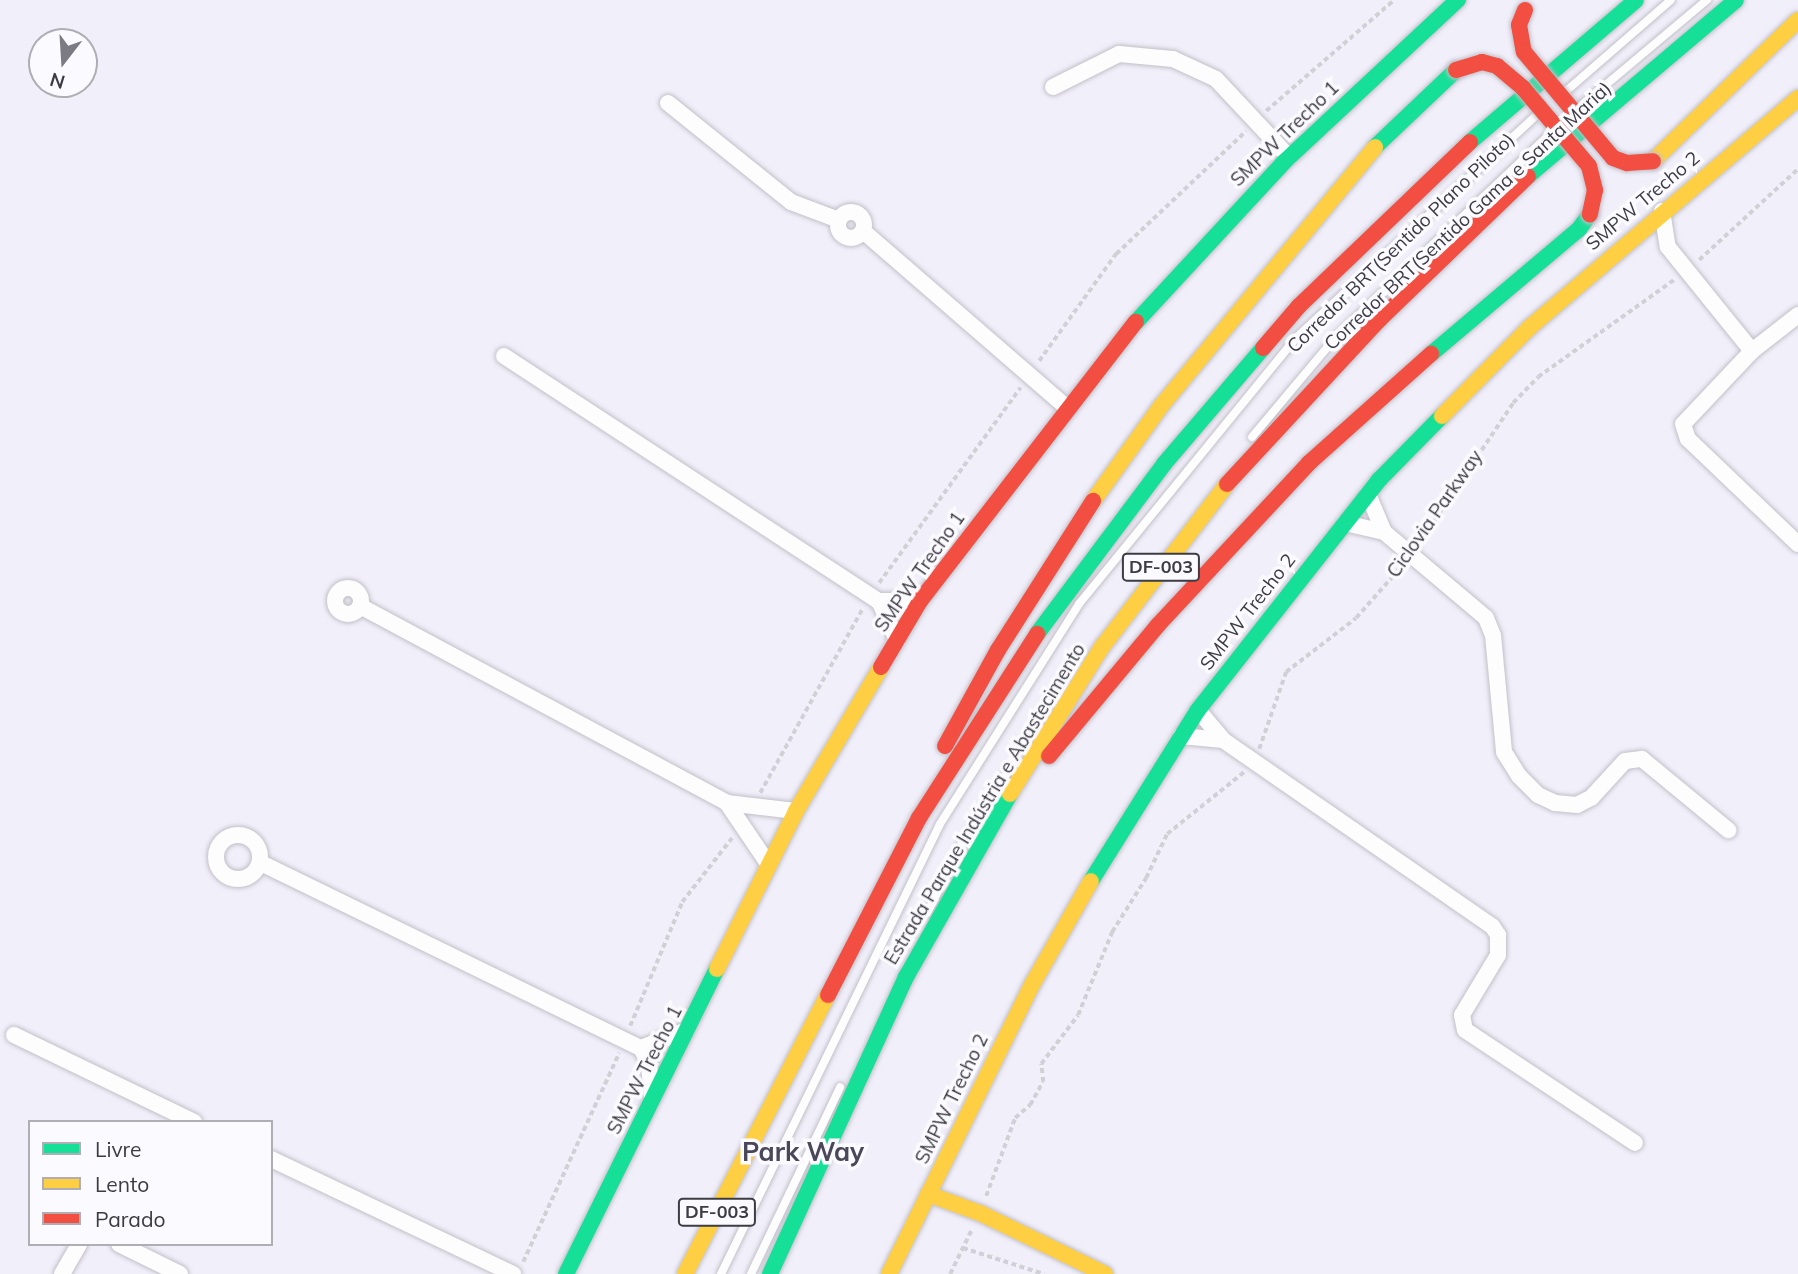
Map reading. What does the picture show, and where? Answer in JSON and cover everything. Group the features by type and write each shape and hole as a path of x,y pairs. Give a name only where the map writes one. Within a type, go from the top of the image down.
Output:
{"main road":[{"name":"SMPW Trecho 1","path":"563,1273 688,1030 796,811 920,601 1066,407 1163,289 1289,157 1458,0"},
{"name":"Estrada Parque Indústria e Abastecimento","path":"685,1274 919,818 1051,613 1164,464 1298,306 1478,135 1636,0"},
{"name":"Estrada Parque Indústria e Abastecimento","path":"770,1274 906,977 1018,768 1102,647 1217,494 1379,320 1530,174 1736,0"},
{"path":"1530,5 1519,25 1524,52 1613,158 1627,163 1653,161 1798,20"},
{"path":"919,818 937,763 965,705 1098,493 1281,255 1369,152 1456,70 1482,62 1497,66 1522,88 1588,166 1595,190 1590,214 1579,229 1393,386 1309,463 1158,625 1051,755 1018,768"},
{"name":"SMPW Trecho 2","path":"889,1274 1033,983 1101,863 1198,710 1368,494 1529,328 1635,233 1798,98"},
{"path":"928,1194 980,1213 1105,1274"}],"street":[{"path":"1054,87 1119,54 1173,59 1216,79 1289,157"},
{"path":"668,103 791,202 839,220 839,230 846,237 856,238 863,232 1066,407"},
{"path":"1662,211 1668,247"},
{"path":"1635,233 1668,247 1752,351"},
{"path":"1798,316 1752,351 1686,417 1684,432 1798,544"},
{"path":"504,356 879,601 897,640"},
{"path":"1368,494 1384,532"},
{"path":"1345,523 1384,532 1490,626 1504,752 1519,776 1538,795 1555,803 1577,805 1591,798 1625,761 1642,759 1728,830"},
{"path":"879,601 920,601"},
{"path":"360,606 727,803 796,811"},
{"path":"1198,710 1223,740 1492,926 1498,935 1498,956 1462,1015 1465,1030 1635,1143"},
{"path":"1181,736 1223,740"},
{"path":"727,803 769,864"},
{"path":"261,863 641,1048 649,1064 652,1101"},
{"path":"641,1048 688,1030"},
{"path":"14,1035 190,1120"},
{"path":"273,1160 513,1274"},
{"path":"62,1274 78,1246"},
{"path":"123,1246 180,1274"}],"lane":[{"name":"Corredor BRT(Sentido Plano Piloto)","path":"721,1274 940,824 1079,604 1297,337 1525,125 1671,0"},
{"name":"Corredor BRT(Sentido Gama e Santa Maria)","path":"1241,449 1336,337 1546,138 1707,0"},
{"path":"1053,704 1184,522"},
{"path":"919,928 963,842 1018,768"},
{"path":"876,1014 913,940"},
{"path":"751,1274 846,1076"}],"path":[{"name":"Ciclovia Parkway","path":"1255,763 1286,672 1356,618 1412,555 1513,403 1538,377 1688,271 1798,169"},
{"path":"950,1274 980,1213 1015,1118 1030,1105 1043,1082 1041,1064 1078,1015 1112,932 1146,878 1167,834 1255,763"},
{"path":"963,1248 1045,1274"}],"traffic: fast":[{"path":"1136,322 1284,162 1458,0"},
{"path":"1470,142 1636,0"},
{"path":"1528,176 1736,0"},
{"path":"1375,147 1456,70"},
{"path":"1431,354 1579,229 1590,214"},
{"path":"1037,634 1164,464 1263,348"},
{"path":"1091,881 1198,710 1379,480 1442,416"},
{"path":"770,1274 906,977 1010,794"},
{"path":"566,1274 717,969"}],"traffic: slow":[{"path":"1653,161 1798,20"},
{"path":"1442,416 1529,328 1798,98"},
{"path":"1093,501 1161,406 1375,147"},
{"path":"1010,794 1102,647 1227,484"},
{"path":"717,969 796,811 881,667"},
{"path":"889,1274 1033,983 1091,881"},
{"path":"685,1274 828,995"},
{"path":"928,1194 980,1213 1105,1274"}],"traffic: jam":[{"path":"1525,10 1519,25 1524,52 1613,158 1627,163 1653,161"},
{"path":"1456,70 1482,62 1497,66 1523,88 1589,166 1595,190 1590,214"},
{"path":"1263,348 1299,306 1470,142"},
{"path":"1227,484 1379,320 1528,176"},
{"path":"881,667 920,601 1136,322"},
{"path":"1049,756 1158,625 1309,463 1431,354"},
{"path":"945,746 998,650 1093,501"},
{"path":"828,995 919,818 1037,634"}],"district":[{"name":"Park Way","path":"803,1152"}]}
